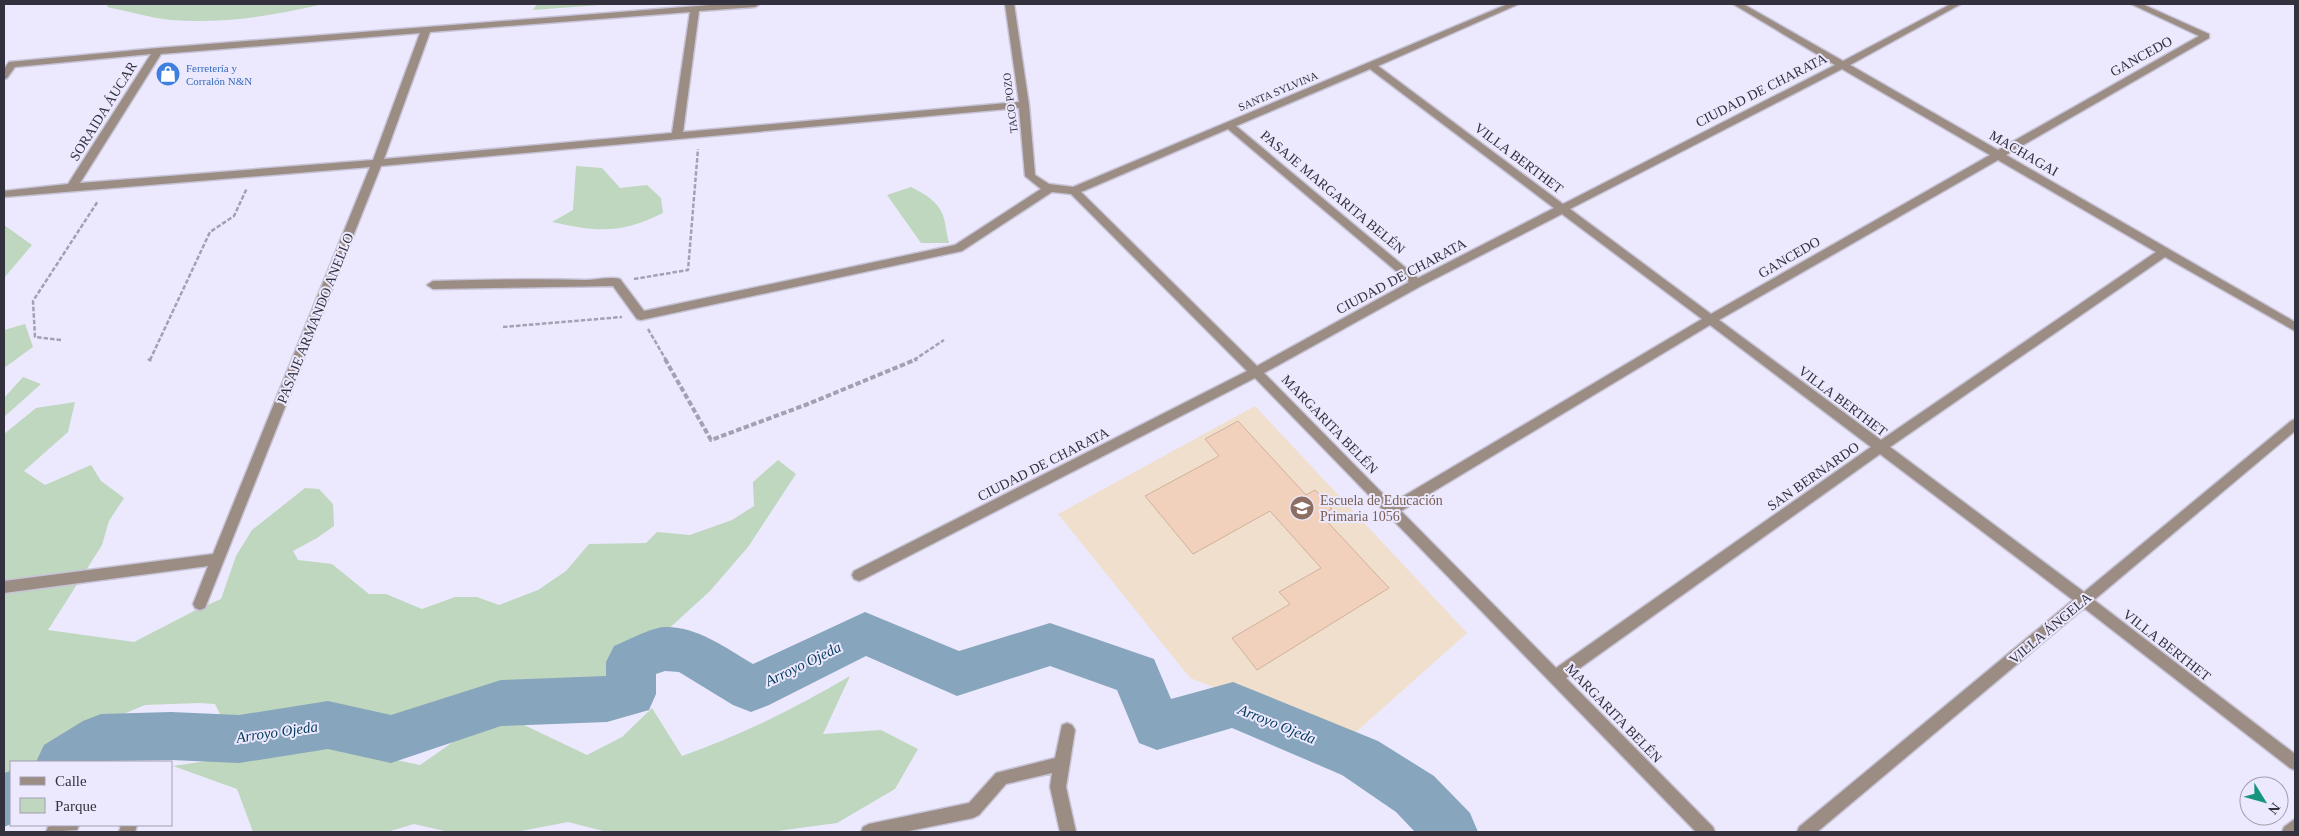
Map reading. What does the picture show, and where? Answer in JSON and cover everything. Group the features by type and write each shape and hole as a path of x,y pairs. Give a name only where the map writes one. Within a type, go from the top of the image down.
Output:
{"street":[{"path":"4,76 12,64 755,4"},
{"name":"TACO POZO","path":"1010,4 1024,105 1030,176 1039,185 1049,189"},
{"name":"SANTA SYLVINA","path":"1049,189 1074,191 1516,4"},
{"name":"MACHAGAI","path":"1738,4 2295,327"},
{"name":"GANCEDO","path":"1390,510 1711,319 2206,36 2135,4"},
{"name":"CIUDAD DE CHARATA","path":"859,575 1256,372 1417,283 1843,65 1949,5"},
{"path":"677,136 695,9"},
{"name":"PASAJE ARMANDO ANELLO","path":"200,604 378,162 426,30"},
{"name":"SORAIDA ÁUCAR","path":"72,187 158,51"},
{"name":"VILLA BERTHET","path":"1371,66 2084,600 2295,763"},
{"path":"4,194 72,187 254,174 1024,105"},
{"name":"PASAJE MARGARITA BELÉN","path":"1229,125 1417,283"},
{"path":"433,285 540,282 597,284 616,282 641,316 958,248 1049,189"},
{"name":"MARGARITA BELÉN","path":"1074,191 1256,372 1707,832"},
{"name":"SAN BERNARDO","path":"1556,677 1879,448 2165,251"},
{"name":"VILLA ÁNGELA","path":"1805,832 2295,424"},
{"path":"4,588 218,559"},
{"path":"1067,730 1058,787 1068,832"},
{"path":"869,832 973,810 1001,778 1062,764"},
{"path":"54,832 69,826"},
{"path":"2290,832 2295,827"}],"path":[{"path":"616,282 688,270 699,134"},
{"path":"149,360 210,232 234,216 254,174"},
{"path":"60,340 35,337 32,301 110,184"},
{"path":"503,327 641,316 711,440 808,404 918,358 944,340"}],"shaded area":[{"path":"1255,406 1467,633 1347,740 1190,678 1058,514"}],"green space":[{"path":"108,4 323,4 247,18 190,21 147,16 107,7"},
{"path":"537,4 614,4 533,10"},
{"path":"576,166 602,168 620,188 647,185 661,198 663,213 634,225 609,229 582,228 552,222 573,210"},
{"path":"911,187 930,198 937,205 944,218 949,243 921,243 887,195"},
{"path":"4,225 32,245 4,278"},
{"path":"25,324 33,347 4,368 4,330"},
{"path":"23,377 41,384 4,417 4,398"},
{"path":"75,402 68,432 24,471 45,485 91,465 101,481 124,498 109,521 102,545 48,630 134,642 221,599 236,556 252,530 305,488 319,489 333,504 334,526 293,551 298,560 332,564 369,594 386,594 422,609 455,597 477,597 499,605 538,590 566,571 589,544 646,543 657,532 690,535 732,520 754,506 753,482 778,460 796,474 748,547 710,591 653,643 621,660 603,689 585,692 551,688 521,681 402,725 362,719 326,718 207,729 220,714 215,704 145,705 95,726 45,761 10,761 10,786 4,790 4,434 36,408"},
{"path":"850,676 823,734 881,730 918,749 895,789 837,823 770,832 607,832 568,822 516,832 449,832 414,824 387,832 253,832 237,789 173,766 261,753 339,748 420,765 489,717 524,725 587,755 622,737 652,708 682,756 768,720"}],"building":[{"path":"1238,421 1306,495 1315,490 1332,509 1321,515 1389,588 1257,670 1232,638 1290,604 1279,592 1321,568 1270,511 1193,554 1145,496 1219,456 1205,439"}],"waterway":[{"name":"Arroyo Ojeda","path":"64,761 101,738 171,736 239,739 328,725 391,739 501,703 607,699 631,694 631,662 663,649 687,651 751,689 865,633 957,674 1050,644 1136,675 1157,726 1233,705 1360,758 1415,794 1451,832"},
{"name":"Arroyo Ojeda","path":"4,801 10,797"}],"place":[{"name":"Ferretería y Corralón N&N","path":"168,74"},
{"name":"Escuela de Educación Primaria 1056","path":"1302,508"}]}
